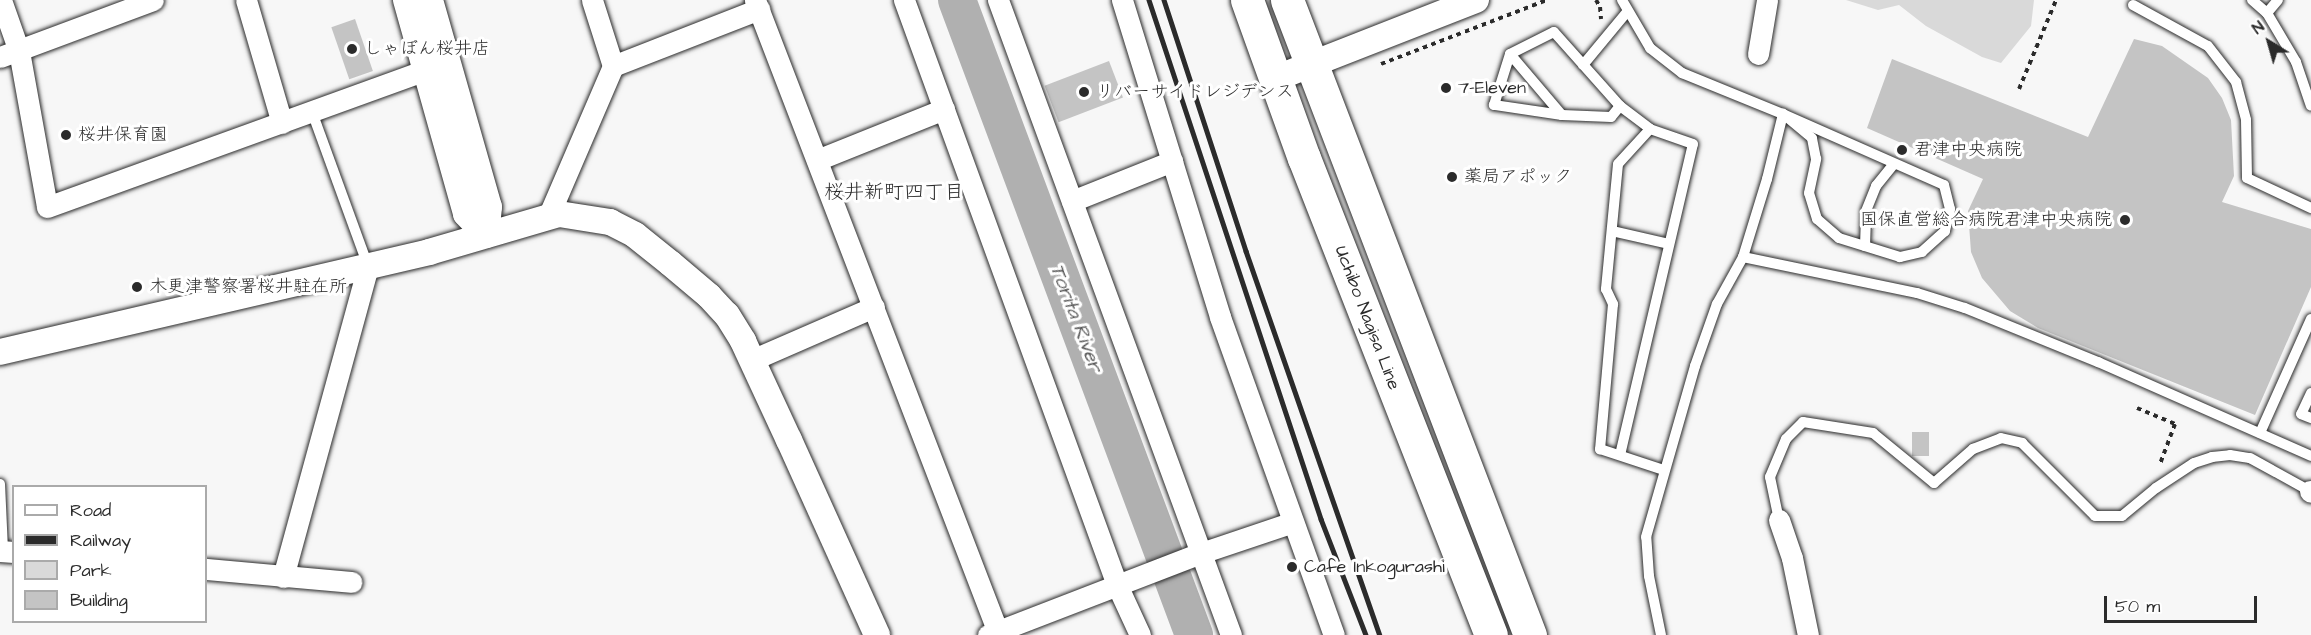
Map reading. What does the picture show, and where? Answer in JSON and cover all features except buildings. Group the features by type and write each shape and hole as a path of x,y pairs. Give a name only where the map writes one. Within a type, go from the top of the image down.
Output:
{"highway":[{"name":"Uchibo Nagisa Line","path":"1247,0 1274,79 1491,635"},
{"path":"1287,0 1530,635"}],"street":[{"path":"2,0 10,54 47,207 425,70"},
{"path":"10,54 153,0"},
{"path":"246,0 282,123"},
{"path":"406,0 466,214 486,235"},
{"path":"430,0 489,207 486,235"},
{"path":"548,217 613,66 592,0"},
{"path":"904,0 1123,583 1140,635"},
{"path":"998,0 1072,201 1197,555 1231,635"},
{"path":"1122,0 1220,317 1334,635"},
{"path":"1274,79 1476,0"},
{"path":"1758,54 1767,0"},
{"path":"613,66 757,5 818,160 995,634 1197,555 1293,522"},
{"path":"818,160 944,109"},
{"path":"1072,201 1172,161"},
{"path":"0,352 368,266 559,214 610,222 635,235 709,296 727,315 752,360 877,635"},
{"path":"283,576 368,266"},
{"path":"752,360 874,308"},
{"path":"1779,520 1792,558 1808,635"},
{"path":"207,569 351,582"}],"lane":[{"path":"1622,0 1650,48 1682,73 1783,114 1944,185 1950,209 1945,231 1922,252 1900,257 1839,238 1817,219 1809,192 1816,159 1812,138 1783,114"},
{"path":"2252,0 2267,13 2296,62 2310,99"},
{"path":"2267,13 2278,0"},
{"path":"2133,5 2208,46 2236,82 2246,120 2247,178 2311,208"},
{"path":"1583,65 1627,12"},
{"path":"1620,106 1611,117 1562,115 1494,105 1510,54 1554,32 1620,106 1650,129 1693,144 1620,455"},
{"path":"1510,54 1562,115"},
{"path":"312,112 368,266"},
{"path":"1661,635 1649,576 1646,537 1695,366 1717,304 1743,257 1767,179 1783,114"},
{"path":"1650,129 1618,164 1606,289 1612,304 1600,449 1664,470"},
{"path":"1865,246 1866,211 1876,186 1894,164"},
{"path":"1612,231 1669,244"},
{"path":"1743,257 1917,293 1965,308 2311,456"},
{"path":"2260,434 2306,341 2311,319"},
{"path":"2311,393 2301,414 2311,418"},
{"path":"1779,520 1770,477 1786,439 1803,422 1873,432 1934,483 1973,449 2001,438 2022,443 2095,516 2122,516 2184,469 2211,457 2230,455 2250,458 2310,491"},
{"path":"0,484 5,552"}],"path":[{"path":"1376,66 1547,0"},
{"path":"1596,0 1602,17 1598,27"},
{"path":"2019,89 2056,0"},
{"path":"2137,408 2175,424 2160,464"}],"green space":[{"path":"1846,0 2034,0 2031,26 2001,63 1982,57 1926,26 1899,5 1878,10"}],"waterway":[{"name":"Torita River","path":"957,0 1194,635"}],"railway":[{"path":"1149,0 1321,519 1366,635"},
{"path":"1164,0 1246,251 1380,635"}],"place":[{"name":"しゃぼん桜井店","path":"352,49"},
{"name":"7-Eleven","path":"1446,88"},
{"name":"リバーサイドレジデンス","path":"1084,92"},
{"name":"桜井保育園","path":"66,135"},
{"name":"君津中央病院","path":"1902,150"},
{"name":"薬局アポック","path":"1452,177"},
{"name":"国保直営総合病院君津中央病院","path":"2125,220"},
{"name":"木更津警察署桜井駐在所","path":"137,287"},
{"name":"Cafe Inkogurashi","path":"1292,567"}],"district":[{"name":"桜井新町四丁目","path":"894,192"}]}
